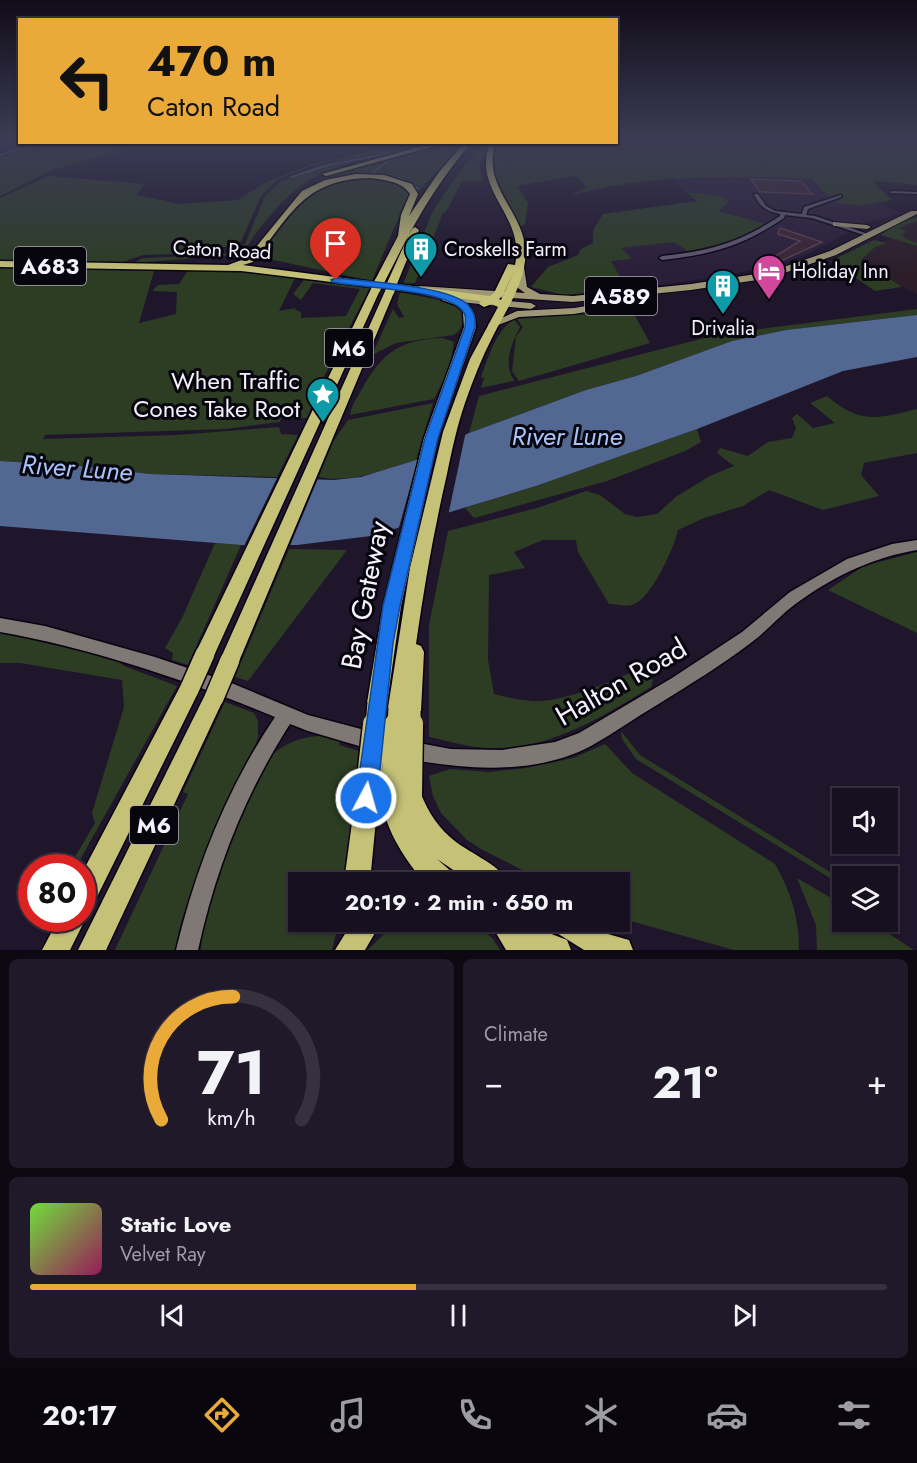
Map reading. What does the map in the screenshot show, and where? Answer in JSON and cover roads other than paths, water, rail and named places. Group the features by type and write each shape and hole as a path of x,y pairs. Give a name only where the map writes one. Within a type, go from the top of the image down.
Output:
{"highway":[{"path":"245,262 243,258 249,249 297,194 308,185"},
{"path":"228,267 245,262 261,247 305,193 319,185"},
{"path":"402,235 405,215 414,194 411,188 405,185"},
{"name":"M6","path":"96,873 189,690 321,407 374,284 431,185"},
{"name":"M6","path":"92,950 214,698 414,231 442,185"},
{"path":"493,185 512,215 522,245 520,267 496,299"},
{"path":"496,299 522,245"},
{"path":"261,247 260,257 270,264"},
{"path":"203,261 232,256 249,249"},
{"name":"Caton Road","path":"160,265 203,261 270,264 374,284"},
{"path":"245,262 282,272"},
{"name":"A683","path":"0,264 160,265"},
{"name":"Caton Road","path":"160,265 228,267 282,272 496,299"},
{"name":"Caton Road","path":"406,288 452,299 465,306 470,322"},
{"name":"Bay Gateway","path":"358,872 369,778 395,708 429,518 449,435 466,386 494,324 496,299"},
{"name":"Bay Gateway","path":"395,708 392,606 431,438 470,322"},
{"path":"395,708 403,832 431,872"},
{"path":"402,792 425,830 446,851 479,872"},
{"path":"56,950 66,932"},
{"path":"579,932 603,946 619,950"},
{"path":"512,934 557,950"}],"main road":[{"name":"Caton Road","path":"452,299 604,297 770,275 817,257 863,233 916,212"},
{"name":"Caton Road","path":"817,257 827,248 836,247 863,233 916,212"},
{"path":"836,224 863,233"},
{"path":"520,267 525,291 548,299"},
{"name":"Caton Road","path":"496,299 583,304 668,290"},
{"path":"494,324 517,314 588,310 645,295"},
{"path":"470,322 496,299"}],"street":[{"path":"892,192 917,193"},
{"path":"756,195 768,209 824,220 863,233"},
{"path":"804,215 806,208 839,196"},
{"path":"662,258 711,252 745,241 782,217 783,213"},
{"path":"824,220 836,224"},
{"name":"Halton Road","path":"0,626 45,633 155,664 229,690 308,723 384,745 451,758 502,759 555,751 607,728 747,637 795,596 852,563 892,549 917,545"},
{"path":"187,950 193,920 223,833 249,776 287,714"}],"water":[{"name":"River Lune","path":"917,315 917,357 843,371 697,429 536,486 371,536 297,545 241,545 0,526 0,461 80,466 150,474 334,480 361,477 416,460 469,433 586,390 636,376 732,341 786,330"}],"waterway":[{"path":"412,185 418,189"}],"place":[{"name":"Croskells Farm","path":"421,278"},
{"name":"Holiday Inn","path":"769,300"},
{"name":"Drivalia","path":"723,315"},
{"name":"When Traffic Cones Take Root","path":"323,423"}]}
